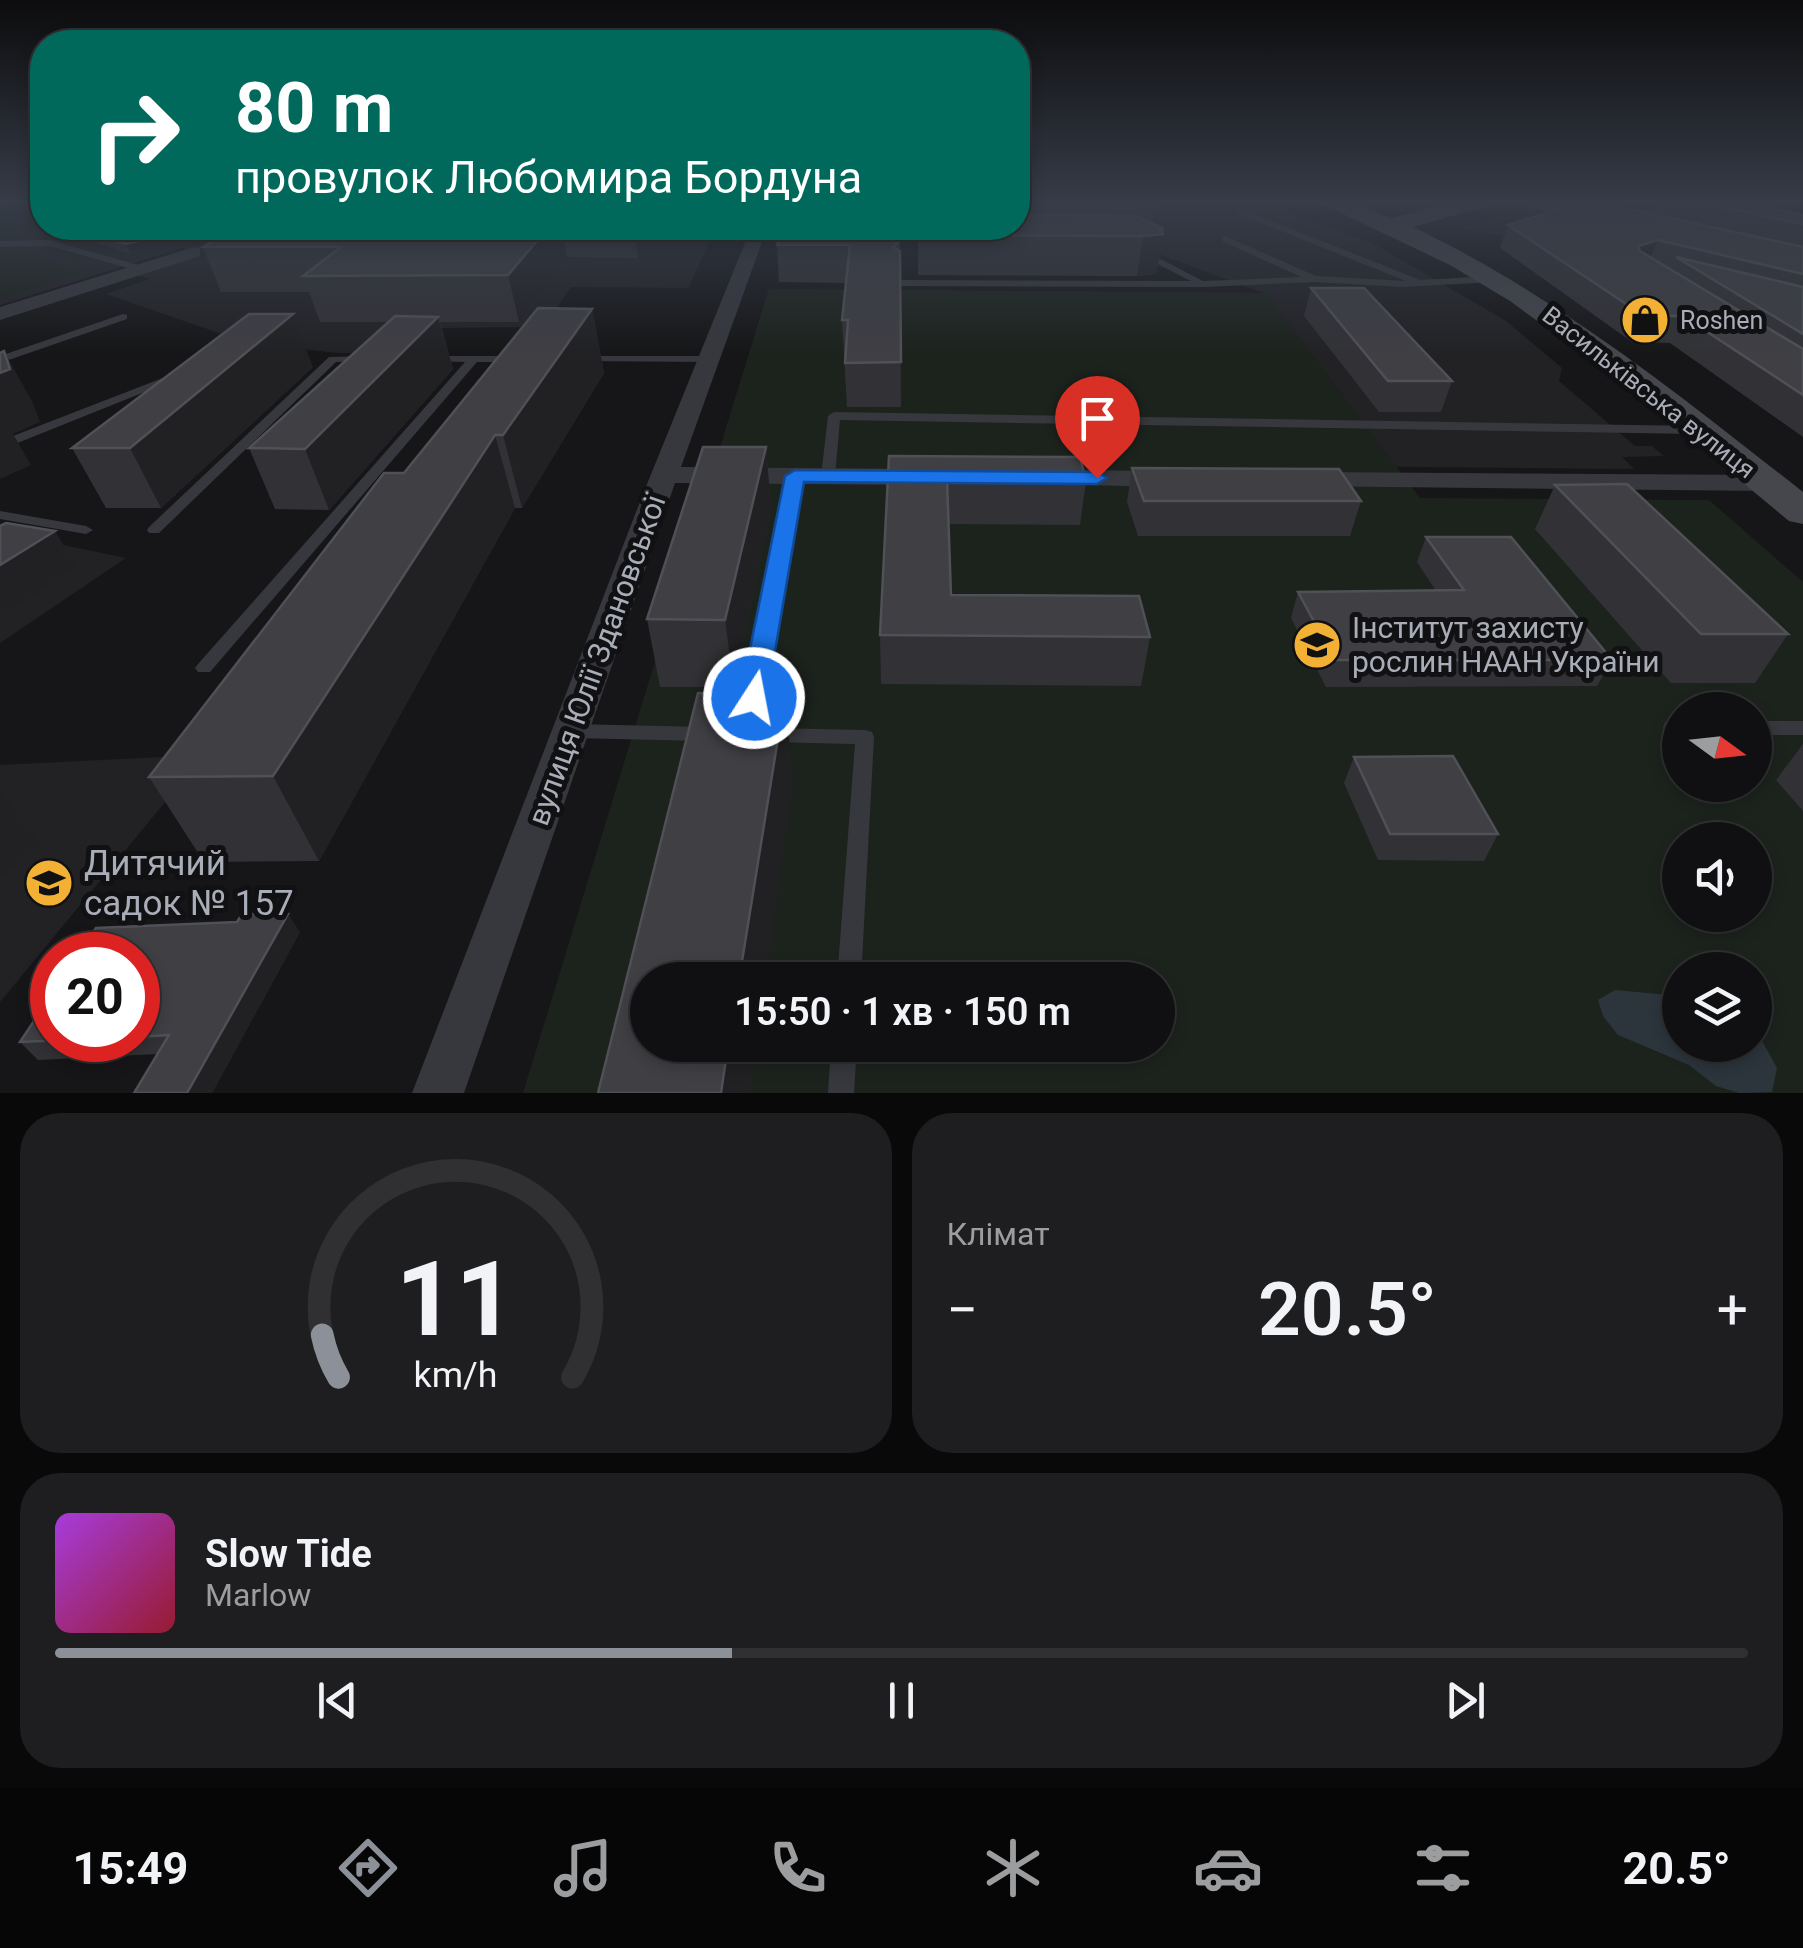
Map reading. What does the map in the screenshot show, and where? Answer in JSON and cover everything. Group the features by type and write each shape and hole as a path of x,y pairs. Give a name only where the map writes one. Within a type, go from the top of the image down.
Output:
{"main road":[{"name":"Васильківська вулиця","path":"1446,253 1551,313 1803,512"}],"street":[{"path":"0,314 192,253"},
{"name":"вулиця Юлії Здановської","path":"438,1093 749,253"},
{"path":"665,475 946,477"},
{"path":"1024,478 1201,479"},
{"path":"1280,480 1767,483"}],"lane":[{"path":"85,253 142,269"},
{"path":"1142,253 1205,284"},
{"path":"1256,253 1314,279"},
{"path":"1345,253 1419,283"},
{"path":"902,283 1205,284 1314,279 1351,284 1497,279"},
{"path":"0,360 124,317"},
{"path":"154,530 333,359 386,359"},
{"path":"421,359 530,359"},
{"path":"204,668 474,359"},
{"path":"568,359 709,359"},
{"path":"0,446 178,375"},
{"path":"828,476 834,416 1700,430"},
{"path":"795,476 747,735 866,737 850,962"},
{"path":"0,514 86,530"},
{"path":"1772,728 1803,728"},
{"path":"571,732 727,735"},
{"path":"841,1093 843,1062"}],"shaded area":[{"path":"0,253 166,253 0,305"},
{"path":"0,253 38,253 82,274 0,298"},
{"path":"196,253 704,253 688,288 571,287 544,327 441,328 418,354 337,353 245,342 106,294 149,279 134,274"},
{"path":"1157,253 1390,253 1506,321 1562,368 1559,381 1635,446 1652,446 1664,456 1622,457 1634,469 716,460 769,289 1263,293"},
{"path":"769,289 1266,293 1420,498 1709,500 1803,582 1803,1093 523,1093"},
{"path":"0,532 126,558 0,643"},
{"name":"Дитячий садок № 157","path":"204,755 58,932 30,932 30,966 0,1002 0,765"},
{"path":"1615,990 1662,994 1662,1054 1618,1035 1603,1016 1598,1000"},
{"path":"1772,1059 1777,1068 1772,1092 1739,1093 1716,1086 1682,1062 1772,1062"}],"building":[{"path":"333,253 527,253 508,275 303,276"},
{"path":"849,253 900,253 901,362 845,363 848,320 842,320"},
{"path":"1550,253 1643,253 1803,349 1803,395 1683,316 1644,316"},
{"path":"1713,253 1803,253 1803,274"},
{"path":"1676,257 1803,287 1803,334"},
{"path":"1311,288 1364,288 1452,381 1388,381"},
{"path":"538,308 592,309 503,435 495,435 273,776 149,777 384,473 404,473"},
{"path":"249,314 293,314 130,448 72,448"},
{"path":"395,316 438,317 305,449 249,448"},
{"path":"4,351 10,369 0,373 0,353"},
{"path":"703,447 766,447 725,620 647,619"},
{"path":"889,456 1080,457 1086,481 947,480 951,595 1139,596 1150,637 880,635"},
{"path":"1132,468 1339,469 1361,501 1144,501"},
{"path":"1627,484 1788,634 1701,634 1555,485"},
{"path":"6,523 55,531 0,565 0,526"},
{"path":"1426,537 1511,537 1612,660 1335,660 1298,592 1464,590"},
{"path":"698,693 785,695 742,962 631,962"},
{"path":"1453,756 1498,834 1390,834 1354,757"},
{"path":"242,914 288,914 187,1093 134,1093 153,1062 160,1062 160,1050 169,1035 160,1036 160,932 93,932 96,928 237,922"},
{"path":"630,965 630,1062 726,1062 721,1093 598,1093"},
{"path":"30,1027 30,1042 20,1042"}],"place":[{"name":"Roshen","path":"1645,320"},
{"name":"Інститут захисту рослин НААН України","path":"1317,645"},
{"name":"Дитячий садок № 157","path":"49,883"}],"route":[{"path":"754,698 795,476 1097,478"}]}
